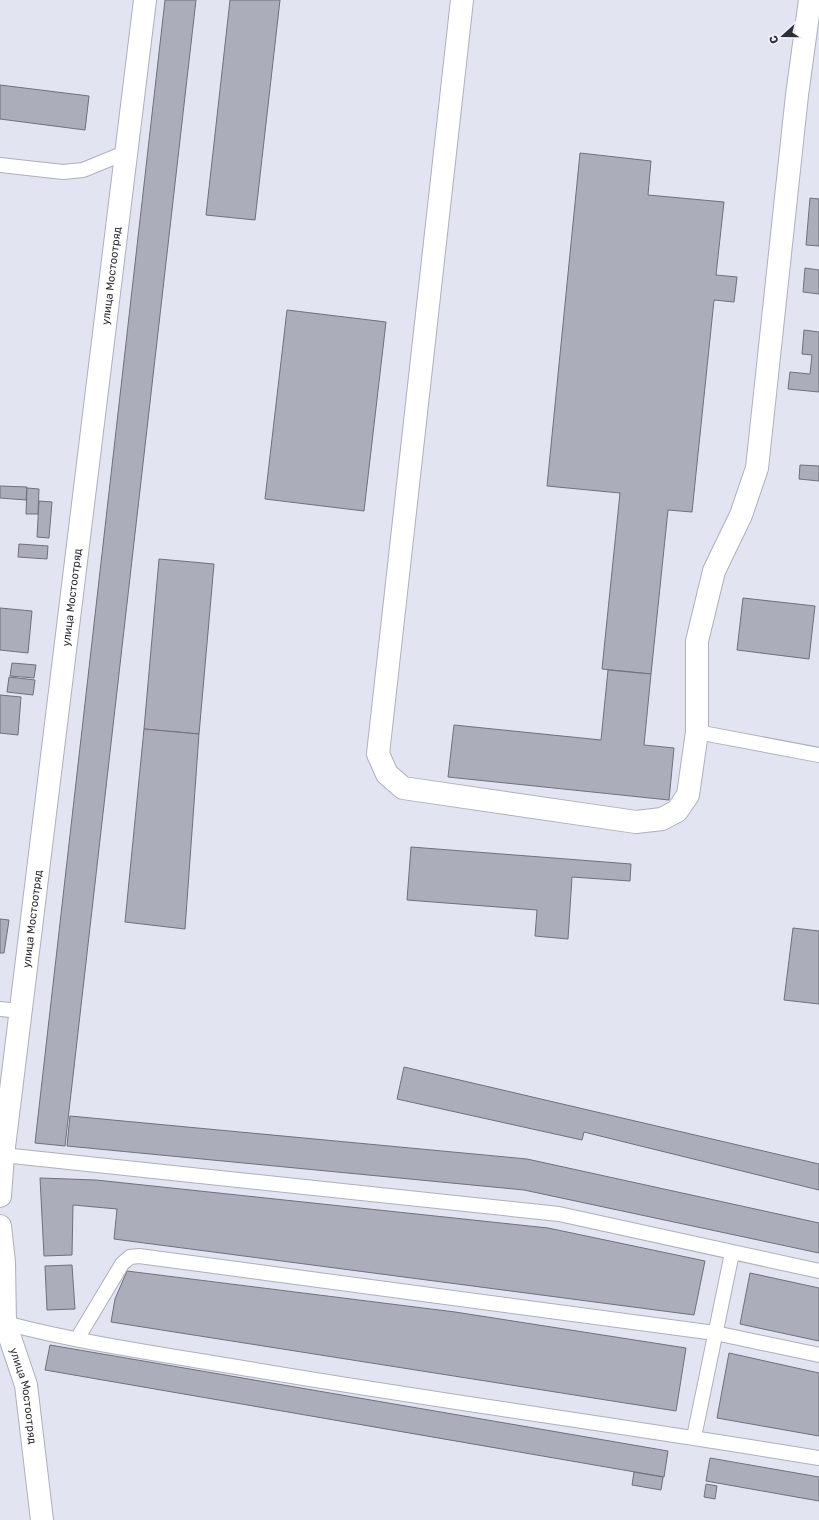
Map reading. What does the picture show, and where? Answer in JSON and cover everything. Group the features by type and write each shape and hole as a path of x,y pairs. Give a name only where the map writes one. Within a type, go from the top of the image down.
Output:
{"street":[{"name":"улица Мостоотряд","path":"0,1196 3,1155 145,0"},
{"path":"462,0 378,754 387,774 402,788 636,822 662,819 677,811 688,795 697,732 697,641 714,571 741,515 757,468 797,95 810,0"},
{"name":"улица Мостоотряд","path":"0,1226 4,1262 5,1323 26,1385 42,1520"}],"lane":[{"path":"0,165 63,172 83,170 127,152"},
{"path":"697,732 819,756"},
{"path":"0,1009 21,1011"},
{"path":"3,1155 559,1214 819,1271"},
{"path":"694,1438 732,1253"},
{"path":"77,1339 122,1264 130,1257 139,1256 715,1334 819,1355"},
{"path":"5,1323 77,1339 328,1383 819,1458"}],"building":[{"path":"165,0 196,0 65,1146 35,1143"},
{"path":"230,0 280,0 255,220 206,215"},
{"path":"0,85 89,96 85,130 0,119"},
{"path":"580,153 651,161 648,195 724,202 716,275 737,277 734,302 714,300 692,512 668,510 651,674 602,669 620,493 547,486"},
{"path":"810,198 819,199 819,246 806,245"},
{"path":"805,268 819,270 819,294 803,292"},
{"path":"287,310 386,322 364,511 265,499"},
{"path":"804,330 819,332 819,392 788,389 790,372 810,374 812,355 802,354"},
{"path":"800,465 819,466 819,481 799,479"},
{"path":"0,486 27,487 26,500 0,498"},
{"path":"27,488 39,489 38,514 26,514"},
{"path":"39,501 52,502 49,538 37,537"},
{"path":"19,544 48,546 47,559 18,557"},
{"path":"159,559 214,564 199,734 144,729"},
{"path":"743,598 815,606 809,659 737,650"},
{"path":"0,608 32,611 28,653 0,650"},
{"path":"12,663 36,665 34,678 10,676"},
{"path":"608,670 651,674 644,745 674,748 669,800 448,777 454,725 601,740"},
{"path":"9,677 35,680 33,695 7,692"},
{"path":"0,695 21,697 18,735 0,733"},
{"path":"144,729 199,734 185,929 125,922"},
{"path":"411,847 631,864 630,881 572,877 568,939 535,936 537,910 407,900"},
{"path":"0,919 9,920 4,953 0,953"},
{"path":"793,928 819,931 819,1004 784,1000"},
{"path":"404,1067 819,1164 819,1190 584,1132 582,1140 397,1099"},
{"path":"70,1116 527,1159 819,1223 819,1253 524,1190 67,1146"},
{"path":"40,1178 96,1180 548,1228 705,1261 694,1315 114,1239 117,1209 73,1205 72,1255 44,1256"},
{"path":"72,1265 75,1309 47,1310 45,1266"},
{"path":"127,1271 455,1312 686,1348 676,1411 111,1322 115,1299"},
{"path":"750,1273 819,1288 819,1341 740,1324"},
{"path":"50,1345 668,1451 664,1477 45,1370"},
{"path":"729,1353 819,1373 819,1436 717,1418"},
{"path":"710,1458 819,1477 819,1501 706,1481"},
{"path":"634,1472 663,1477 661,1490 632,1485"},
{"path":"706,1484 717,1486 715,1499 704,1497"}]}
